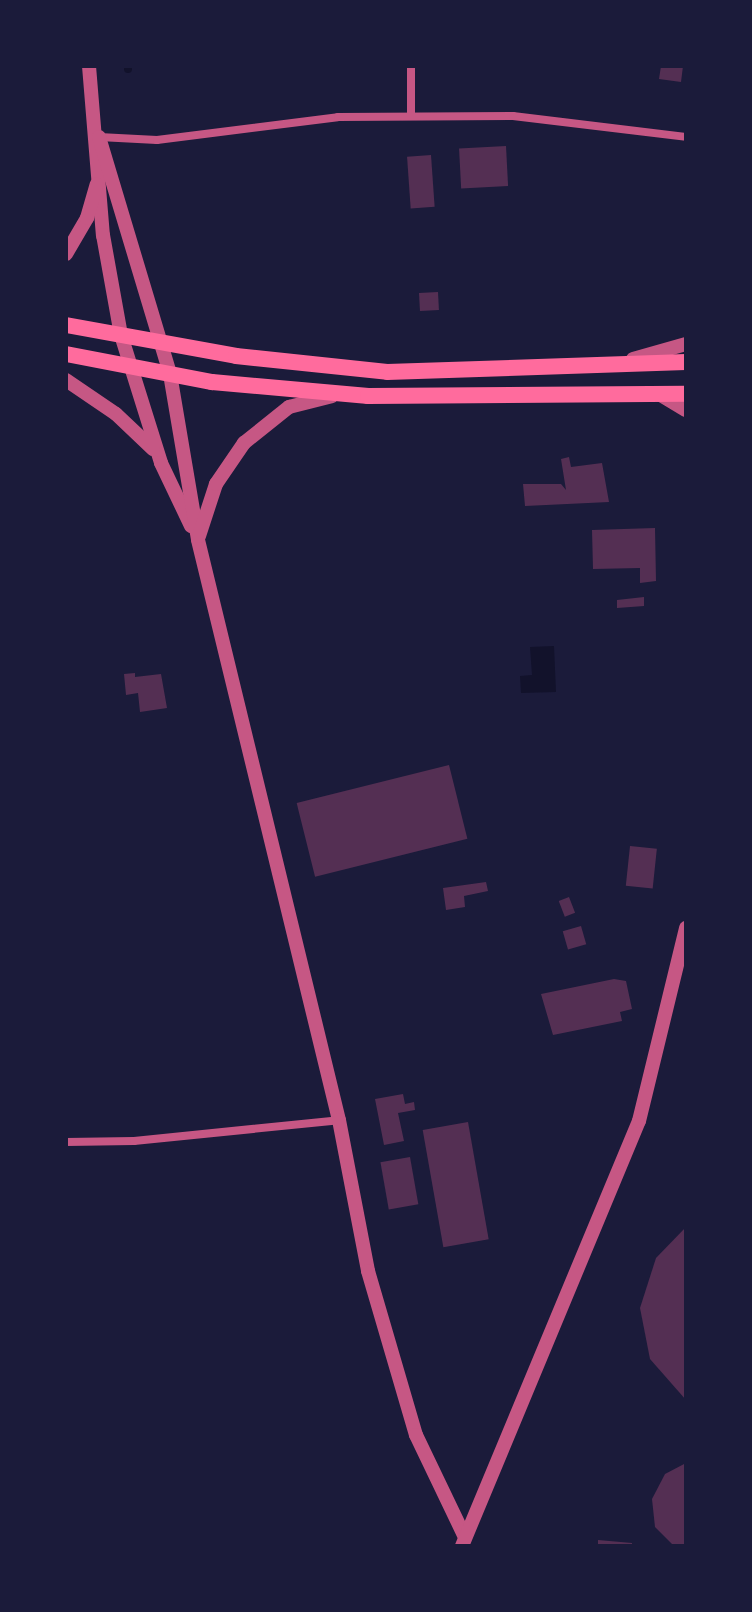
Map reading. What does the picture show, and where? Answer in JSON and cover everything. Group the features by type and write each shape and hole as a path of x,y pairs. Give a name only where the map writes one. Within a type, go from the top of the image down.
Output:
{"main road":[{"path":"66,325 159,342 387,372 627,361 686,362"},
{"path":"66,354 170,374 343,394 686,394"}],"street":[{"path":"89,66 99,137 103,235 121,335 161,463"},
{"path":"411,66 411,116"},
{"path":"99,137 157,140 338,117 411,116 513,116 686,137"},
{"path":"99,137 170,374 198,540 339,1120 368,1271 416,1435 463,1540"},
{"path":"66,254 87,218 101,172"},
{"path":"627,361 686,344"},
{"path":"66,380 145,437 198,540"},
{"path":"198,540 216,484 244,443 289,407 343,394"},
{"path":"659,394 686,410"},
{"path":"463,1540 639,1121 686,928"},
{"path":"66,1142 134,1141 339,1120"}],"shaded area":[{"path":"554,646 556,692 521,693 520,676 532,675 530,647"}],"building":[{"path":"661,66 683,66 681,82 659,79"},
{"path":"506,146 508,186 461,188 459,148"},
{"path":"431,155 435,207 411,209 407,157"},
{"path":"438,292 439,310 420,311 419,293"},
{"path":"569,457 571,467 602,463 609,502 525,506 523,484 561,484 566,490 561,459"},
{"path":"655,528 656,581 640,583 640,568 593,569 592,530"},
{"path":"644,597 644,606 617,608 617,600"},
{"path":"135,673 135,677 161,674 167,708 140,712 138,693 126,695 124,674"},
{"path":"449,765 467,839 315,877 297,803"},
{"path":"630,846 657,849 653,889 626,886"},
{"path":"486,882 488,891 464,896 465,907 446,910 443,888"},
{"path":"569,897 575,913 565,917 559,901"},
{"path":"581,926 586,944 568,950 563,931"},
{"path":"614,979 626,981 632,1009 620,1012 622,1021 553,1035 541,994"},
{"path":"403,1094 405,1104 414,1102 415,1110 398,1113 404,1141 384,1145 375,1099"},
{"path":"468,1122 489,1239 443,1247 423,1130"},
{"path":"410,1157 418,1204 389,1209 380,1162"},
{"path":"686,1227 686,1400 650,1359 640,1308 656,1258"},
{"path":"686,1463 686,1546 674,1546 655,1527 652,1499 665,1474"},
{"path":"598,1540 632,1543 632,1546 598,1546"}]}
